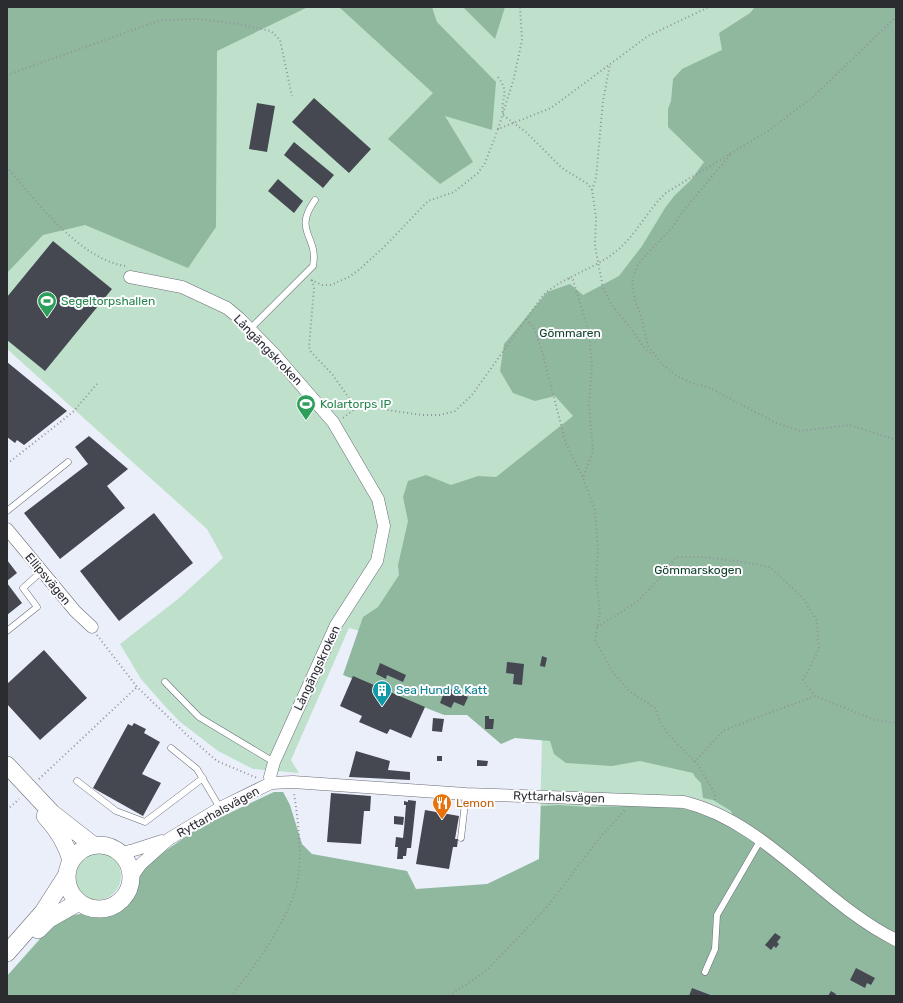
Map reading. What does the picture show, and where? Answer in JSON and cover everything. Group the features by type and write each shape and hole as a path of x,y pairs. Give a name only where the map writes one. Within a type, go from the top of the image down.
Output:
{"street":[{"name":"Långängskroken","path":"130,270 182,287 227,308 250,329 304,387 333,422 378,499 384,526 377,561 336,625 274,762 270,777 271,783"},
{"name":"Ellipsvägen","path":"7,528 75,611 92,627"},
{"path":"7,765 52,813 93,845"},
{"path":"7,777 58,832 67,847 69,868 71,890 79,902 91,909 102,909 117,903 125,895 131,878 129,868 120,853 114,848 99,844 93,845 81,851 69,868 43,912 7,953"},
{"name":"Ryttarhalsvägen","path":"131,878 142,864 169,839 220,808 271,783 293,782 466,794 684,802 715,811 738,824 863,921 896,940"},
{"name":"Ryttarhalsvägen","path":"120,853 169,839"},
{"path":"7,964 49,919 79,902"}],"lane":[{"path":"250,329 313,266 315,255 304,221 308,210 315,200"},
{"path":"7,511 68,462"},
{"path":"7,631 37,607 23,588 42,571"},
{"path":"165,682 199,717 274,762"},
{"path":"171,748 197,769 220,808"},
{"path":"77,781 116,811 144,822 203,778"},
{"path":"461,838 466,794"},
{"path":"705,972 715,949 716,915 760,841"}],"path":[{"path":"304,276 322,285 331,285 349,277 386,245 428,201 454,192 478,173 485,163 498,129 514,78 522,40 520,7"},
{"path":"498,129 551,108 648,36 709,7"},
{"path":"346,424 343,418 356,408 367,407 422,415 440,415 455,411 472,395 544,294 555,285 598,264 622,246 654,204 667,192 768,132 813,97 896,17"},
{"path":"7,75 161,20 199,19 238,24 271,31 280,40 292,96"},
{"path":"592,190 596,178 603,101 610,64"},
{"path":"498,77 504,84 505,92 502,110 503,115 527,133 562,168 588,184 592,190 596,216 595,246 603,288 611,304 645,349 654,355"},
{"path":"732,153 680,215 673,226 644,257 636,268 632,283 635,301 641,316 648,346 662,364 677,376 692,383 710,388 748,407 761,416 800,431 850,425 896,440"},
{"path":"7,167 51,219 96,256 130,270"},
{"path":"568,278 573,280 589,332 592,366 589,405 593,451 583,478"},
{"path":"312,280 314,288 309,347 311,352 332,374 356,408"},
{"path":"526,319 534,328 541,348 566,444 583,478 595,510 598,551 596,581 600,611 595,640 612,671 629,691 655,708 661,724 668,735 699,766 715,794 715,811"},
{"path":"7,464 73,412 97,384"},
{"path":"597,627 637,602 658,580 676,557 703,557 770,567 803,598 817,621 819,649 802,680 815,696 875,720 896,723"},
{"path":"92,627 137,687 187,735 217,761 271,783"},
{"path":"38,781 137,687"},
{"path":"694,762 724,730 815,696"},
{"path":"231,996 260,959 276,932 297,884 300,858 293,782"},
{"path":"7,810 19,799"},
{"path":"449,996 486,971 548,906 597,841 634,800"}],"green space":[{"name":"Gömmaren","path":"7,7 896,7 896,996 7,996 7,976 40,938 81,914 101,918 119,911 133,897 139,878 198,828 274,792 283,792 290,805 287,833 271,847 484,917 539,859 544,658 414,646 349,628 291,760 299,773 253,769 218,751 179,721 141,679 120,644 178,599 223,558 207,529 7,349"},
{"path":"7,7 308,7 217,51 216,227 188,268 85,225 43,235 7,273"},
{"path":"339,7 432,7 437,22 496,82 492,130 445,116 473,162 440,184 388,139 433,93"},
{"path":"463,7 505,7 495,39"},
{"name":"Gömmarskogen","path":"755,7 896,7 896,996 7,996 7,976 61,916 81,914 101,918 119,911 133,897 139,878 148,863 198,828 274,792 283,792 290,805 302,844 312,854 407,871 416,889 487,884 539,859 541,806 558,805 589,807 665,805 719,817 737,828 731,811 713,800 703,798 701,783 693,773 640,761 612,766 566,763 554,754 550,741 515,738 501,744 467,715 444,715 343,675 363,617 378,607 399,575 398,565 408,521 403,497 408,481 426,475 451,485 478,476 496,477 573,416 555,396 535,401 513,393 500,371 504,344 547,292 570,284 583,295 619,276 642,246 665,208 675,195 691,180 704,162 668,127 668,109 671,101 673,79 682,69 722,50 719,33 750,13"},
{"path":"92,852 102,852 111,856 117,862 120,867 120,885 111,896 102,900 92,900 83,896 77,890 73,881 73,871 77,862 83,856"}],"building":[{"path":"314,98 371,149 349,173 292,122"},
{"path":"257,103 275,106 267,152 249,149"},
{"path":"294,142 334,175 323,188 284,155"},
{"path":"278,179 303,201 294,213 268,191"},
{"name":"Segeltorpshallen","path":"53,241 112,289 45,371 7,340 7,297"},
{"path":"7,362 67,411 24,445 17,440 15,443 7,437"},
{"path":"89,436 128,469 107,486 125,508 60,559 24,513 88,464 75,447"},
{"path":"154,513 193,563 119,621 80,571"},
{"path":"7,560 17,573 7,581"},
{"path":"7,583 22,603 7,615"},
{"path":"44,650 87,698 40,740 7,704 7,684"},
{"path":"542,656 547,658 545,667 540,666"},
{"path":"507,662 524,664 522,685 513,684 514,674 506,673"},
{"path":"380,663 406,675 403,682 387,675 386,679 376,674"},
{"name":"Sea Hund & Katt","path":"353,676 425,707 411,738 390,729 387,734 359,722 362,716 340,706"},
{"path":"446,687 468,697 464,706 454,702 451,708 440,703"},
{"path":"485,716 489,716 489,719 494,719 493,729 485,729"},
{"path":"433,718 444,719 442,732 432,731"},
{"path":"134,723 146,729 144,733 160,742 142,774 161,783 143,816 93,788 128,724 132,726"},
{"path":"356,751 390,761 388,770 410,772 410,780 349,777"},
{"path":"437,756 442,756 442,761 437,761"},
{"path":"477,760 488,761 487,766 477,766"},
{"path":"331,793 371,796 370,811 364,811 361,844 327,842"},
{"path":"408,800 416,801 413,830 404,829 406,805 404,805 404,801 408,802"},
{"path":"425,810 459,816 455,839 458,839 457,847 453,847 449,869 416,864"},
{"path":"394,816 404,817 403,825 394,824"},
{"path":"404,829 413,830 411,848 407,848 406,856 403,856 403,859 397,859 398,847 395,847 396,837 403,838"},
{"path":"775,933 781,937 777,942 779,944 776,948 774,946 771,950 765,945"},
{"path":"856,968 875,978 871,985 867,983 865,988 850,980"},
{"path":"692,988 713,996 689,996"},
{"path":"831,991 836,994 835,996 828,996"}],"place":[{"name":"Segeltorpshallen","path":"47,318"},
{"name":"Kolartorps IP","path":"306,421"},
{"name":"Sea Hund & Katt","path":"382,707"},
{"name":"Lemon","path":"442,820"}]}
